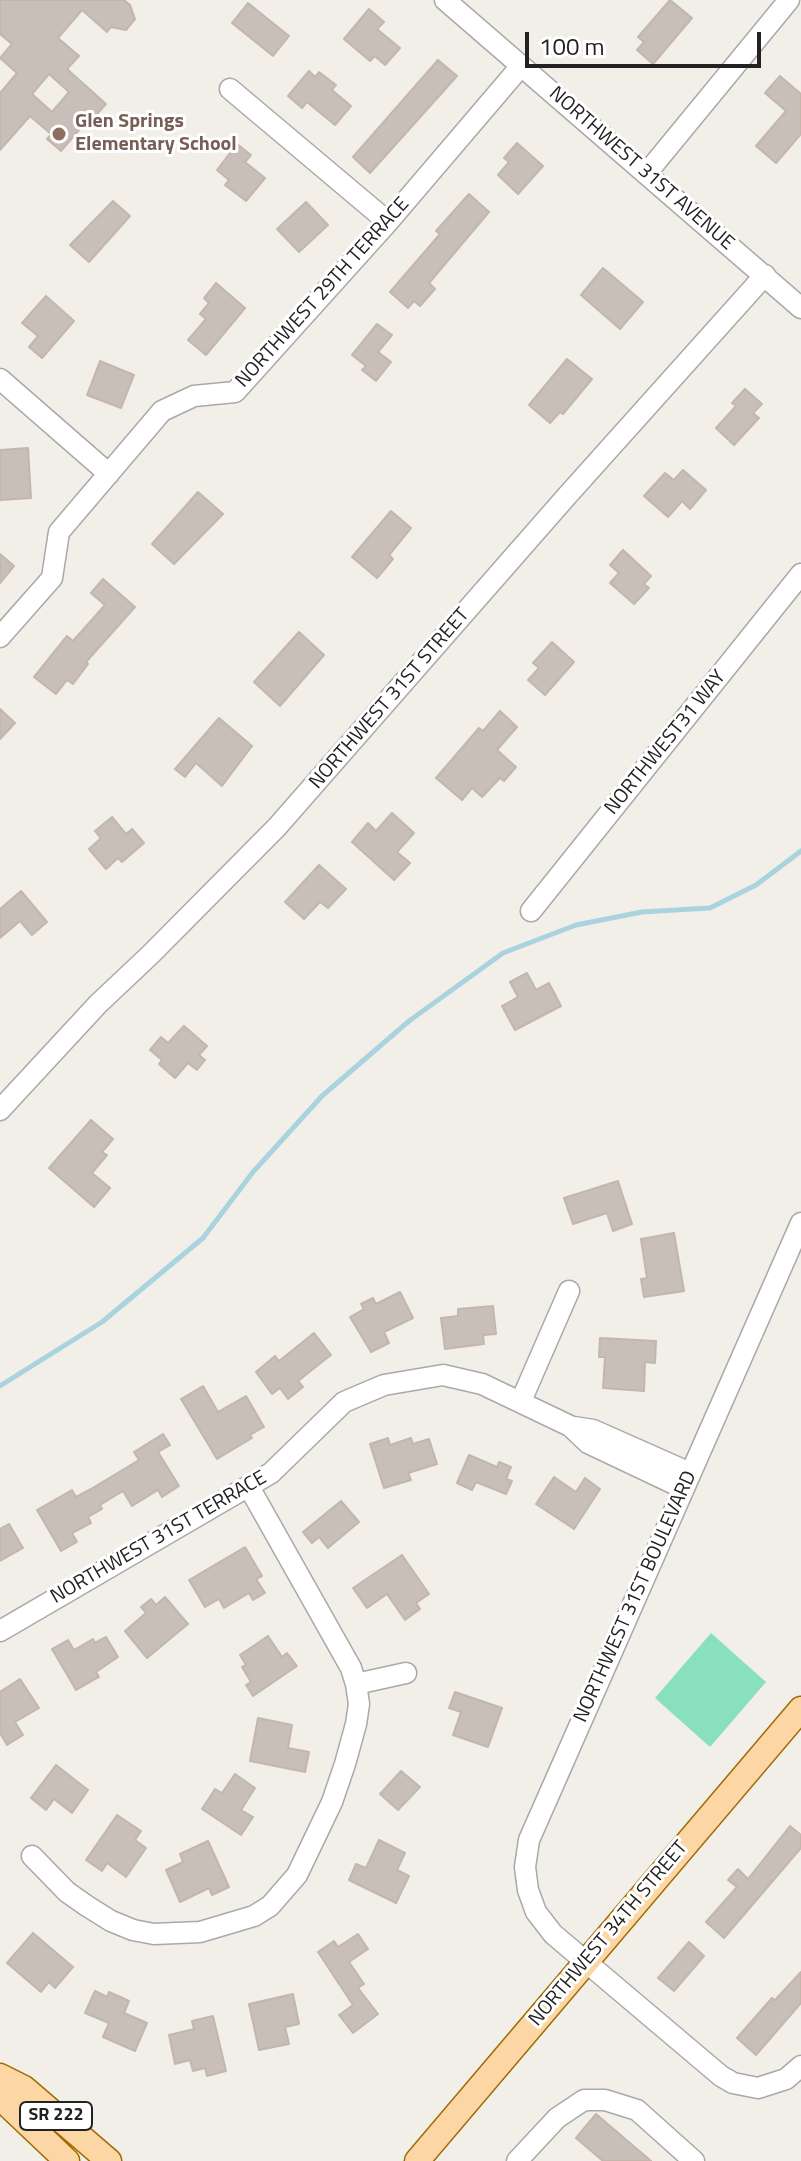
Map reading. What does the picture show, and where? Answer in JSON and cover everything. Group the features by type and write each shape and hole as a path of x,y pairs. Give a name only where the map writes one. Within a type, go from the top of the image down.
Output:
{"main road":[{"name":"NORTHWEST 34TH STREET","path":"417,2161 801,1709"},
{"name":"SR 222","path":"0,2076 24,2088 109,2161"},
{"name":"SR 222","path":"0,2092 10,2107 67,2161"}],"street":[{"name":"NORTHWEST 31ST AVENUE","path":"445,0 801,308"},
{"path":"646,174 789,0"},
{"name":"NORTHWEST 29TH TERRACE","path":"0,637 52,578 59,532 162,411 194,396 235,392 388,222 521,66"},
{"path":"230,89 388,222"},
{"name":"NORTHWEST 31ST STREET","path":"0,1110 98,1004 277,827 765,275"},
{"path":"0,379 109,474"},
{"name":"NORTHWEST31 WAY","path":"531,911 801,574"},
{"name":"NORTHWEST 31ST BOULEVARD","path":"801,1223 529,1840 525,1867 528,1890 536,1912 553,1934 721,2076 747,2087 770,2086 786,2079 801,2066"},
{"path":"521,1401 569,1291"},
{"name":"NORTHWEST 31ST TERRACE","path":"0,1631 271,1473 344,1402 384,1385 443,1375 482,1384 570,1426 593,1430 687,1480"},
{"path":"32,1856 67,1892 87,1906 133,1930 176,1935 200,1932 254,1916 270,1906 297,1875 332,1802 359,1704 351,1668 249,1487"},
{"path":"356,1684 406,1673"},
{"path":"517,2161 557,2118 584,2100 605,2100 637,2110 694,2161"}],"green space":[{"path":"711,1633 766,1682 710,1747 655,1698"}],"building":[{"path":"0,0 124,0 130,5 135,19 126,30 111,27 107,32 82,10 58,38 79,56 67,69 106,104 61,151 47,139 51,134 30,116 0,150 0,93 17,73 0,58 12,44 0,34","holes":["49,74 69,92 52,112 32,94"]},
{"path":"670,0 692,18 653,64 637,50 644,42 638,37"},
{"path":"248,3 289,36 273,56 232,23"},
{"path":"369,9 384,22 377,29 400,48 385,65 375,56 370,61 344,39"},
{"path":"438,60 457,76 370,173 353,157"},
{"path":"309,71 315,77 319,72 336,85 332,90 351,106 335,125 307,102 302,108 288,96"},
{"path":"780,76 801,94 801,134 776,163 756,146 786,111 765,93"},
{"path":"517,143 543,166 518,194 498,175 509,162 504,158"},
{"path":"237,144 251,155 245,162 265,178 246,201 225,185 229,180 217,170"},
{"path":"469,194 489,212 429,283 435,289 420,306 414,301 408,308 390,292 440,234 436,231"},
{"path":"113,201 130,216 89,262 70,245"},
{"path":"306,202 328,225 299,252 277,229"},
{"path":"603,268 643,302 620,329 581,295"},
{"path":"216,283 245,308 206,355 188,340 206,319 200,314 209,303 204,298"},
{"path":"46,296 74,321 42,358 29,347 38,336 22,323"},
{"path":"377,324 392,335 378,352 391,362 376,381 362,370 366,366 352,355"},
{"path":"567,359 592,379 563,414 560,412 550,423 529,405"},
{"path":"100,361 134,375 121,408 87,395"},
{"path":"745,389 762,404 753,413 759,418 734,445 716,428 736,406 732,403"},
{"path":"28,448 31,498 0,500 0,450"},
{"path":"683,470 706,490 690,509 682,501 668,517 644,496 665,473 674,480"},
{"path":"198,492 223,514 174,564 152,544"},
{"path":"391,511 411,528 389,555 393,559 377,578 352,557"},
{"path":"623,550 651,576 644,584 649,588 634,604 610,583 619,573 610,565"},
{"path":"0,554 14,566 0,583"},
{"path":"103,579 135,607 86,662 88,664 73,684 67,680 56,694 34,677 67,636 73,641 105,605 91,593"},
{"path":"299,632 324,655 280,706 254,682"},
{"path":"552,642 574,662 545,695 528,680 539,668 533,663"},
{"path":"0,709 15,723 0,739"},
{"path":"500,711 517,727 497,750 516,767 504,781 500,778 482,797 472,788 462,800 436,778 479,728 483,731"},
{"path":"219,718 252,746 222,786 196,763 185,777 175,769"},
{"path":"392,813 414,833 397,852 410,863 394,880 352,842 368,823 376,831"},
{"path":"112,817 126,834 132,829 144,843 122,862 118,858 106,869 89,849 101,838 95,831"},
{"path":"319,865 346,889 328,908 320,902 304,919 285,902"},
{"path":"21,891 47,922 32,935 20,921 0,938 0,909"},
{"path":"527,973 536,990 549,983 561,1006 515,1030 502,1006 518,997 510,982"},
{"path":"184,1026 207,1046 199,1055 205,1060 197,1070 188,1063 175,1078 159,1064 162,1060 150,1050 161,1037 168,1043"},
{"path":"91,1120 113,1139 102,1152 107,1155 92,1173 110,1188 94,1207 49,1168"},
{"path":"618,1181 632,1224 613,1231 607,1213 573,1224 564,1198"},
{"path":"674,1233 684,1291 644,1297 641,1279 647,1278 641,1239"},
{"path":"400,1292 413,1318 384,1332 389,1343 371,1352 350,1317 364,1309 361,1304 373,1298 376,1304"},
{"path":"493,1306 496,1334 483,1335 484,1344 445,1349 441,1318 458,1316 458,1309"},
{"path":"314,1333 331,1355 298,1381 303,1387 288,1399 280,1388 272,1394 256,1372 275,1356 279,1361"},
{"path":"600,1338 656,1341 655,1363 645,1362 644,1391 603,1388 605,1357 599,1357"},
{"path":"203,1386 218,1412 246,1396 264,1427 217,1459 181,1399"},
{"path":"163,1434 170,1445 158,1452 179,1486 162,1497 158,1490 132,1506 123,1491 100,1505 102,1509 88,1517 91,1523 72,1533 77,1542 61,1551 37,1510 72,1490 76,1497 91,1489 139,1460 134,1452"},
{"path":"388,1438 390,1445 411,1438 413,1444 429,1439 437,1464 408,1473 411,1480 384,1488 370,1444"},
{"path":"469,1455 497,1467 499,1462 511,1467 506,1479 512,1481 506,1494 476,1482 472,1490 457,1483"},
{"path":"554,1477 576,1492 585,1478 600,1489 574,1529 536,1504"},
{"path":"341,1501 359,1522 328,1548 319,1537 312,1543 303,1532"},
{"path":"9,1524 23,1548 0,1561 0,1529"},
{"path":"245,1547 262,1576 256,1579 265,1593 253,1600 249,1593 224,1608 219,1599 205,1607 189,1580"},
{"path":"402,1555 429,1594 416,1603 420,1609 405,1620 387,1594 367,1608 353,1588"},
{"path":"165,1597 188,1624 147,1658 125,1631 146,1613 141,1607 151,1599 156,1605"},
{"path":"268,1636 282,1657 287,1653 297,1666 253,1696 246,1685 251,1682 242,1667 246,1665 240,1655"},
{"path":"106,1637 118,1657 96,1672 99,1677 76,1690 52,1649 68,1640 74,1650 93,1639 95,1643"},
{"path":"20,1679 39,1708 15,1722 23,1735 7,1745 0,1733 0,1692"},
{"path":"455,1692 502,1708 488,1747 453,1735 461,1712 449,1708"},
{"path":"258,1718 292,1725 288,1748 309,1752 305,1772 250,1761"},
{"path":"56,1765 88,1790 72,1813 54,1799 46,1810 31,1798"},
{"path":"401,1771 420,1787 398,1810 380,1794"},
{"path":"235,1774 255,1788 241,1810 253,1817 241,1835 202,1809 215,1789 222,1793"},
{"path":"117,1815 141,1831 135,1840 146,1848 126,1877 107,1863 102,1871 86,1860"},
{"path":"790,1826 801,1835 801,1848 724,1938 706,1922 737,1887 728,1880 738,1869 748,1879"},
{"path":"379,1840 405,1853 397,1870 409,1876 396,1903 349,1880 356,1864 366,1868"},
{"path":"208,1841 229,1887 212,1895 209,1888 180,1902 166,1870 183,1862 180,1854"},
{"path":"33,1933 73,1967 55,1988 49,1982 41,1992 7,1963"},
{"path":"358,1934 368,1949 349,1962 364,1984 358,1988 378,2014 353,2033 339,2015 353,2005 318,1952 334,1941 338,1947"},
{"path":"689,1942 704,1956 674,1991 658,1978"},
{"path":"801,1972 801,2003 756,2055 737,2038 772,1998 775,2000"},
{"path":"95,1991 107,1997 109,1992 129,2001 124,2013 147,2023 135,2051 103,2037 109,2023 85,2013"},
{"path":"293,1994 299,2024 285,2027 289,2044 259,2050 249,2004"},
{"path":"213,2016 226,2071 207,2076 205,2068 193,2071 190,2060 175,2064 169,2035 194,2029 192,2021"},
{"path":"596,2114 651,2161 603,2161 576,2138"}],"waterway":[{"path":"0,1386 102,1322 203,1238 253,1172 322,1096 409,1021 503,953 576,925 642,912 710,908 756,885 801,851"}],"place":[{"name":"Glen Springs Elementary School","path":"59,134"}]}
